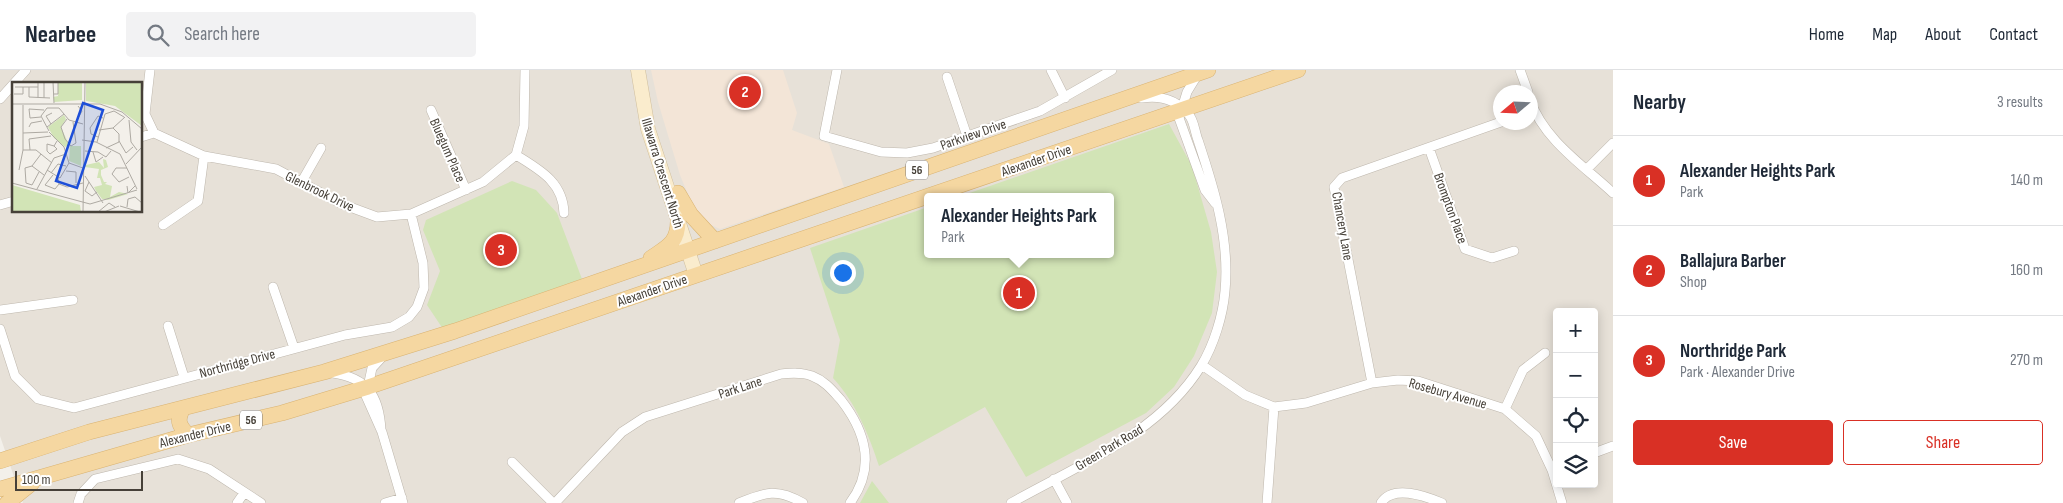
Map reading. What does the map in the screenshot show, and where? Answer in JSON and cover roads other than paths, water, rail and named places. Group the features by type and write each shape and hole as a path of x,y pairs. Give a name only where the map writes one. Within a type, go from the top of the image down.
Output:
{"main road":[{"name":"Illawarra Crescent North","path":"638,70 648,129 678,221 692,249"},
{"name":"Illawarra Crescent North","path":"644,70 660,141 678,193 700,273"},
{"name":"Alexander Drive","path":"937,193 1298,70"},
{"name":"Alexander Drive","path":"0,461 89,432 324,372 388,352 1203,72"},
{"path":"678,193 691,215 715,241"},
{"name":"Alexander Drive","path":"0,489 188,435 282,413 368,387 924,197"},
{"path":"637,268 673,241 678,232 678,221"},
{"path":"183,408 178,419 180,427 188,435"},
{"path":"0,452 19,454"},
{"path":"6,503 38,477"}],"street":[{"path":"15,82 26,70"},
{"path":"142,137 154,133 143,115 150,70"},
{"path":"525,70 524,126 516,155 551,178 561,194 564,213"},
{"name":"Parkview Drive","path":"838,70 824,136 881,152 907,153 933,148 1040,111 1112,70"},
{"path":"1052,70 1065,98"},
{"path":"1520,70 1525,85"},
{"path":"1183,110 1187,92 1203,72"},
{"path":"947,77 967,136"},
{"path":"0,99 12,86"},
{"name":"Green Park Road","path":"1011,503 1130,437 1169,407 1202,365 1217,328 1225,293 1225,248 1215,203 1214,187 1190,115 1173,101 1163,98 1120,100"},
{"name":"Bluegum Place","path":"431,110 466,190"},
{"path":"1538,120 1560,147 1613,193"},
{"name":"Chancery Lane","path":"1372,383 1334,187 1342,178 1493,125"},
{"name":"Glenbrook Drive","path":"154,133 204,156 276,169 342,204 377,216 411,214 466,190 483,182 516,155"},
{"path":"1587,169 1613,143"},
{"path":"301,183 321,148"},
{"name":"Brompton Place","path":"1429,148 1465,249 1492,258 1514,251"},
{"path":"163,225 198,201 204,156"},
{"name":"Northridge Drive","path":"0,329 15,376 38,399 74,408 294,348 345,335 392,326 409,317 417,307 424,288 423,263 411,214"},
{"path":"273,287 294,348"},
{"path":"0,310 74,300"},
{"path":"168,326 184,377"},
{"path":"385,503 402,500 382,432 366,396 372,368 388,352"},
{"path":"1505,410 1523,370 1545,353"},
{"path":"1202,365 1245,395 1274,407 1267,503"},
{"path":"324,372 355,378 368,387"},
{"name":"Park Lane","path":"554,503 622,432 645,417 781,374 794,373 811,376 829,385 849,410 864,438 866,465 850,503"},
{"name":"Rosebury Avenue","path":"1274,407 1306,402 1372,383 1398,380 1418,381 1505,410 1536,436 1553,466"},
{"path":"1598,452 1613,446"},
{"path":"78,503 81,494 95,480 178,459 209,470 261,503"},
{"path":"512,462 554,503"},
{"path":"1054,479 1067,503"},
{"name":"Rosebury Avenue","path":"1559,488 1562,503"},
{"path":"739,503 764,493 777,492 803,503"},
{"path":"237,503 244,493"},
{"path":"1381,503 1389,496 1402,493 1409,493 1442,503"}],"place":[{"name":"Ballajura Barber","path":"745,92"},
{"name":"Northridge Park","path":"501,250"},
{"name":"Alexander Heights Park","path":"1019,293"}]}
